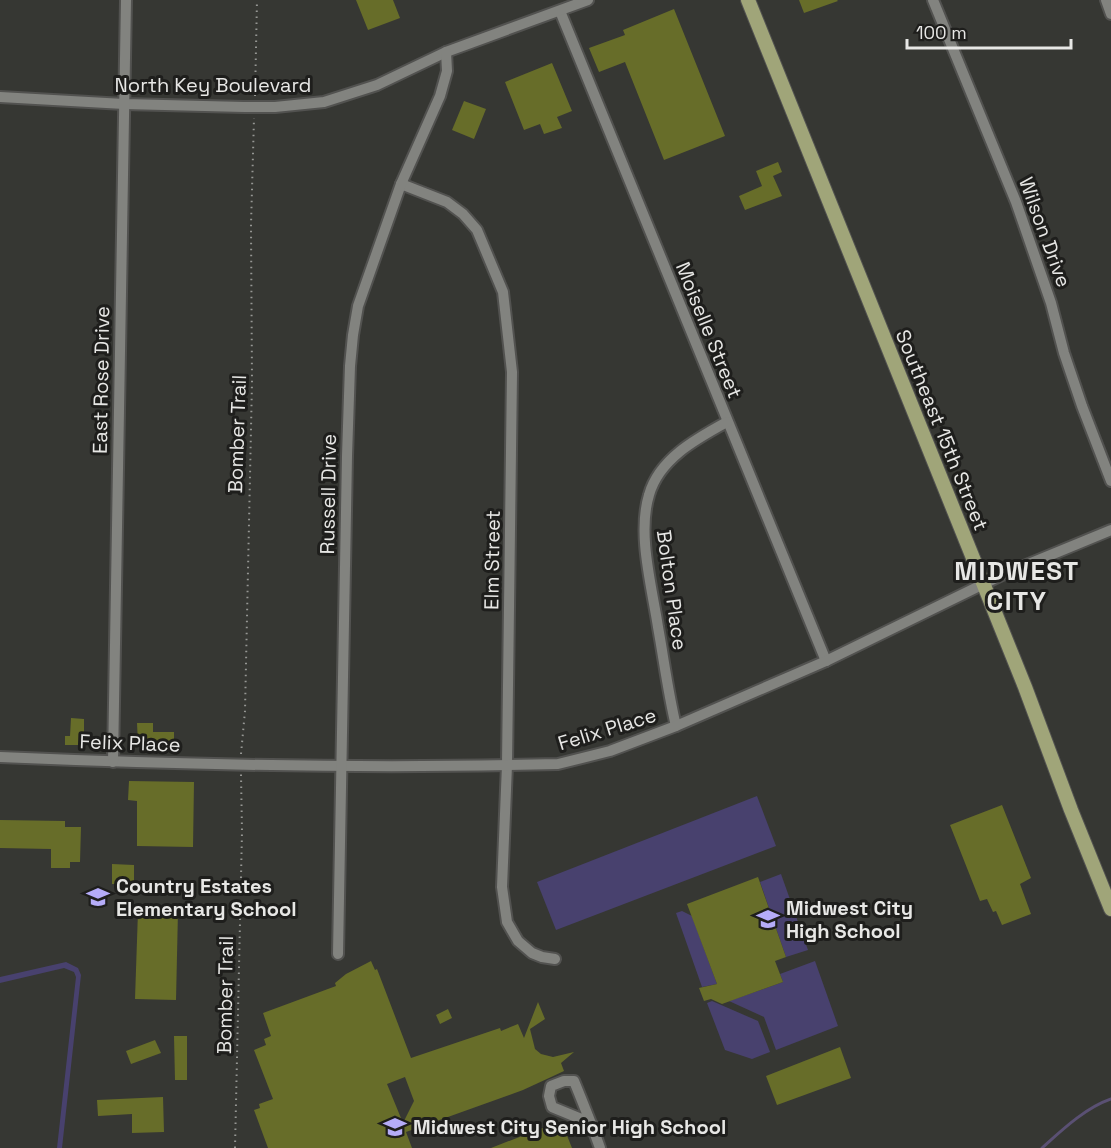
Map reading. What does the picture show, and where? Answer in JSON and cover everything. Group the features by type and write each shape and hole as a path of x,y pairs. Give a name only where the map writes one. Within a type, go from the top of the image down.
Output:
{"main road":[{"name":"Southeast 15th Street","path":"748,0 984,584 1111,909"}],"street":[{"name":"East Rose Drive","path":"112,762 126,0"},
{"name":"North Key Boulevard","path":"0,98 264,107 324,102 377,85 446,52 588,0"},
{"name":"Wilson Drive","path":"933,0 1016,202 1048,294 1082,406 1111,481"},
{"path":"1106,0 1111,14"},
{"name":"Moiselle Street","path":"560,11 826,661"},
{"name":"Russell Drive","path":"338,954 340,767 350,366 358,306 400,184 440,96 447,71 446,52"},
{"name":"Elm Street","path":"400,184 447,202 463,214 477,230 503,292 512,372 507,765 502,887 505,914 518,941 542,957 555,959"},
{"name":"Bolton Place","path":"676,726 648,564 644,528 649,495 672,458 701,436 727,422"},
{"name":"Felix Place","path":"0,757 340,767 558,764 610,751 676,726 826,661 984,584 1111,530"},
{"path":"591,1123 552,1107 549,1096 551,1086 564,1081 574,1081 591,1123 600,1148"}],"path":[{"path":"255,99 257,0"},
{"name":"Bomber Trail","path":"241,756 245,711 252,382 251,225 254,113"},
{"name":"Bomber Trail","path":"235,1148 242,832 241,771"}],"shaded area":[{"path":"757,796 776,846 556,930 537,882"},
{"path":"781,874 808,950 786,957 760,882"},
{"path":"682,911 692,916 717,984 702,987 676,913"},
{"path":"815,961 838,1026 776,1050 764,1017 729,1001 783,982 780,974"},
{"path":"66,962 78,968 81,975 62,1148 57,1148 76,977 74,972 64,968 0,983 0,977"},
{"path":"712,1001 758,1021 770,1052 752,1059 725,1050 707,1003"}],"building":[{"path":"356,0 393,0 400,18 368,30"},
{"path":"799,0 837,0 838,1 804,13"},
{"path":"674,9 725,136 664,160 625,62 599,72 589,48 625,35 623,30"},
{"path":"552,63 572,111 557,117 562,128 544,134 540,124 524,130 505,82"},
{"path":"464,101 486,109 474,139 452,130"},
{"path":"778,162 782,172 773,176 782,196 745,210 739,196 762,186 756,171"},
{"path":"71,718 84,719 84,738 80,738 80,745 65,745 65,736 70,736"},
{"path":"137,723 153,723 153,732 174,732 174,745 138,744"},
{"path":"129,781 194,782 193,847 137,846 137,801 128,800"},
{"path":"1002,805 1031,878 1020,884 1031,914 1002,925 987,899 980,901 950,825"},
{"name":"Country Estates Elementary School","path":"0,820 65,821 65,827 81,827 80,862 70,862 70,868 51,868 51,849 0,848"},
{"path":"112,864 134,865 134,885 112,884"},
{"path":"758,877 786,957 775,961 783,982 722,1004 711,999 704,1001 699,988 717,984 687,904"},
{"path":"138,911 178,911 176,1000 135,999"},
{"path":"371,961 375,970 377,969 411,1058 518,1024 524,1038 538,1002 545,1019 530,1029 535,1049 541,1054 553,1057 574,1052 561,1063 564,1071 523,1090 406,1132 412,1148 268,1148 254,1110 260,1108 259,1104 273,1099 254,1050 266,1045 264,1039 271,1036 263,1013 336,986 335,983 346,974","holes":["405,1077 414,1101 403,1123 387,1084"]},
{"path":"448,1009 452,1018 440,1024 436,1015"},
{"path":"174,1036 187,1036 187,1080 175,1080"},
{"path":"155,1040 161,1053 131,1064 126,1051"},
{"path":"840,1047 851,1078 777,1105 766,1076"},
{"path":"163,1097 164,1132 132,1133 132,1114 98,1116 97,1100"},
{"path":"545,1127 548,1134 564,1128 572,1148 491,1148"}],"waterway":[{"path":"1042,1148 1083,1114 1111,1099"}],"place":[{"name":"Country Estates Elementary School","path":"98,897"},
{"name":"Midwest City High School","path":"768,919"},
{"name":"Midwest City Senior High School","path":"395,1127"}],"district":[{"name":"MIDWEST CITY","path":"1017,586"}]}
